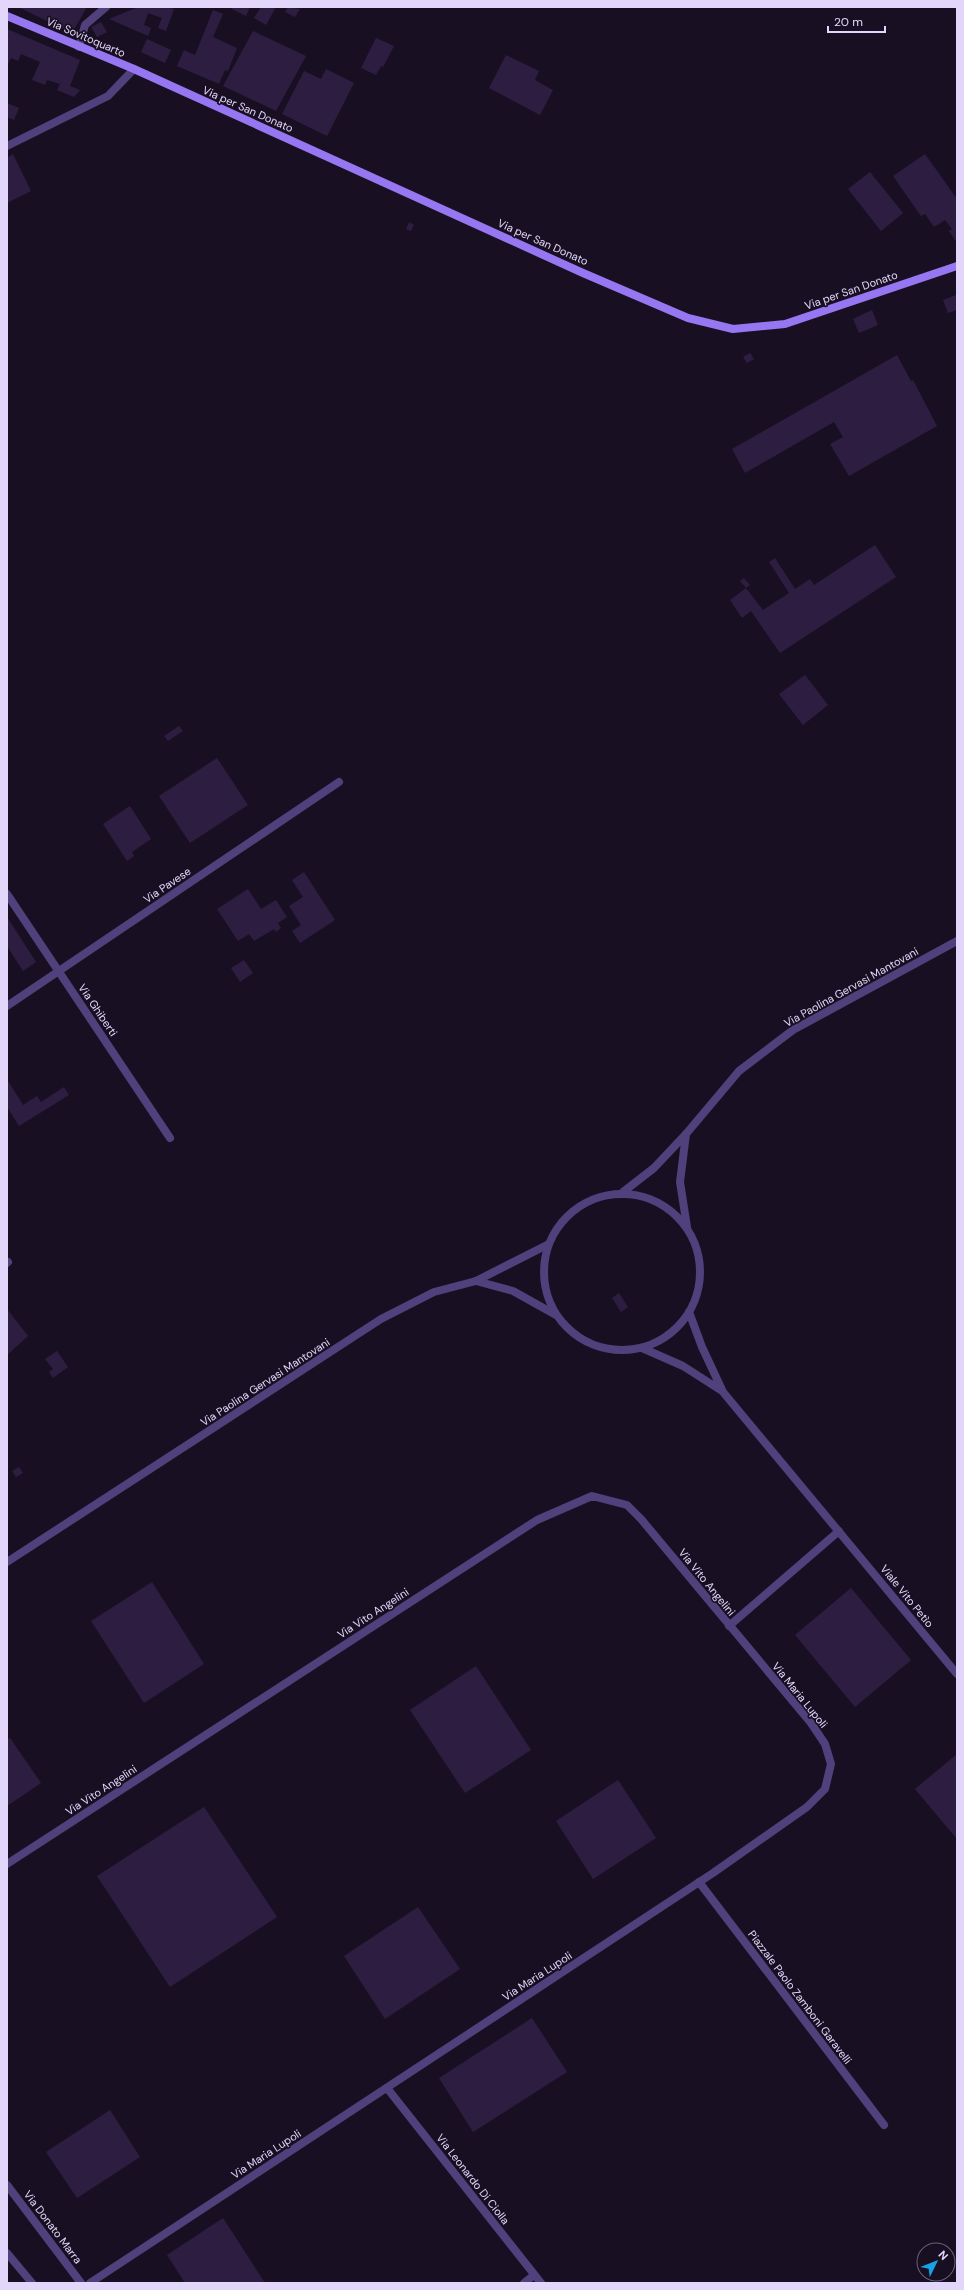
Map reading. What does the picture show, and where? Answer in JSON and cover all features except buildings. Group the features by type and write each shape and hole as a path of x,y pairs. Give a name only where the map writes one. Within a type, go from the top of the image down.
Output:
{"street":[{"path":"79,47 85,25 106,7"},
{"name":"Via Sovitoquarto","path":"7,16 134,69"},
{"path":"7,146 108,96 134,69"},
{"name":"Via per San Donato","path":"134,69 575,269 688,318 733,329 785,324 957,265"},
{"name":"Via Pavese","path":"7,1006 60,972 339,782"},
{"name":"Via Ghiberti","path":"7,894 170,1138"},
{"name":"Via Paolina Gervasi Mantovani","path":"623,1192 654,1168 686,1134 739,1071 793,1030 957,941"},
{"path":"686,1134 680,1182 687,1227"},
{"path":"623,1192 647,1197 672,1210 687,1227 697,1247 701,1269 698,1292 690,1312 677,1328 660,1340 642,1348 616,1350 603,1348 584,1341 569,1330 556,1315 548,1298 543,1281 543,1262 547,1245 559,1223 577,1206 599,1196 623,1192"},
{"name":"Via Paolina Gervasi Mantovani","path":"7,1562 381,1319 434,1292 476,1281 547,1245"},
{"path":"476,1281 513,1291 556,1315"},
{"path":"690,1312 702,1347 723,1392"},
{"path":"642,1348 683,1366 723,1392"},
{"name":"Viale Vito Petìo","path":"723,1392 957,1674"},
{"name":"Via Vito Angelini","path":"7,1864 537,1520 592,1496 627,1505 641,1519 729,1626"},
{"path":"729,1626 839,1531"},
{"name":"Via Maria Lupoli","path":"90,2283 699,1882 807,1807 825,1789 831,1764 825,1744 812,1723 729,1626"},
{"name":"Piazzale Paolo Zamboni Garavelli","path":"699,1882 884,2125"},
{"name":"Via Leonardo Di Ciolla","path":"387,2088 541,2283"},
{"name":"Via Donato Marra","path":"7,2185 81,2283"},
{"path":"7,2253 32,2283"},
{"path":"524,2283 534,2275"}]}
